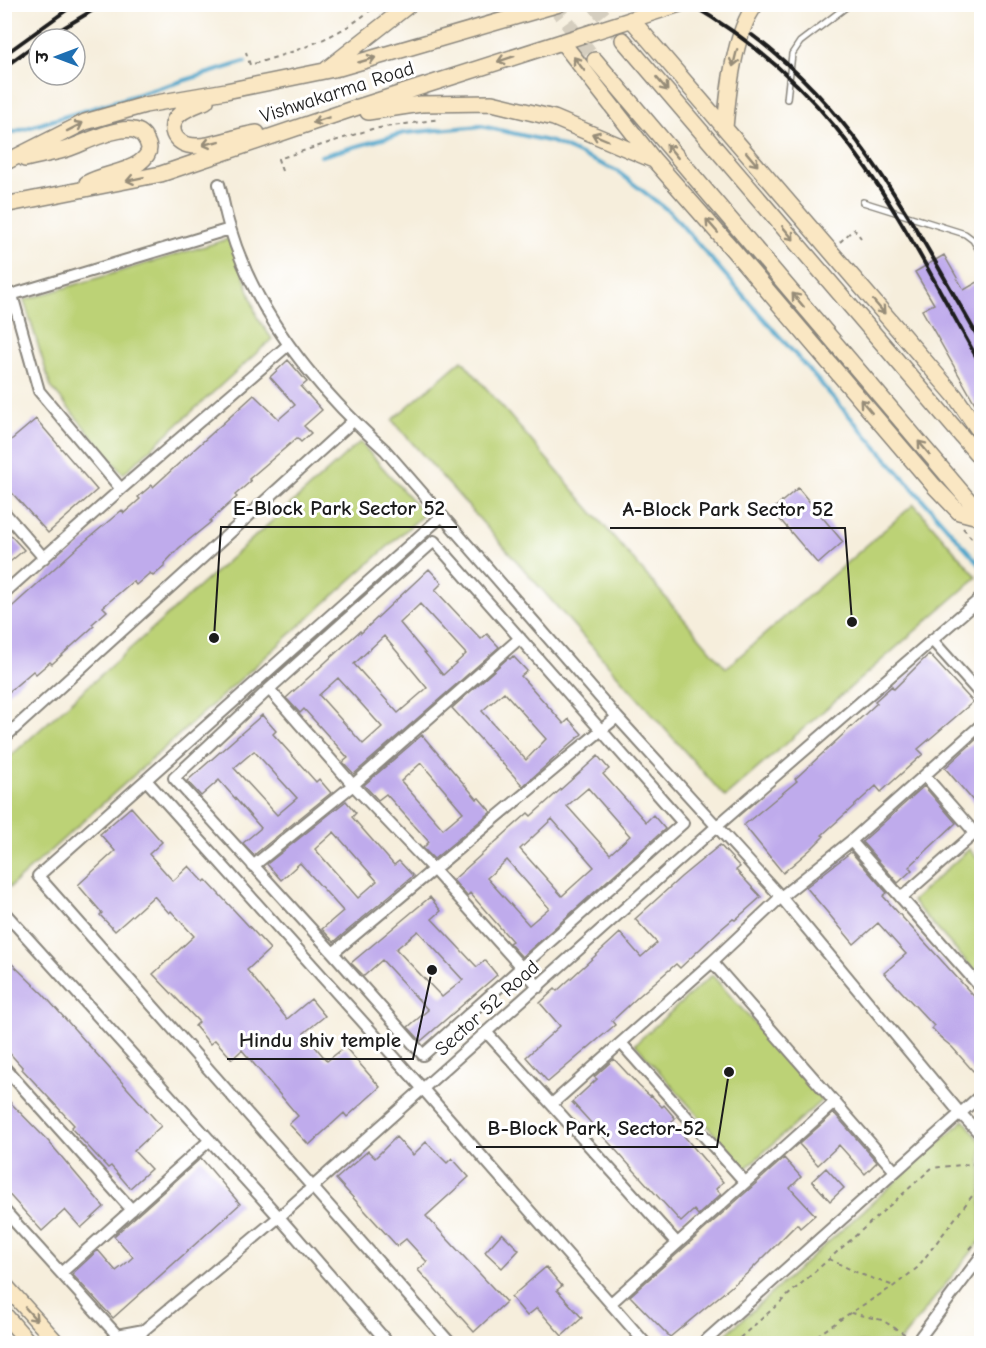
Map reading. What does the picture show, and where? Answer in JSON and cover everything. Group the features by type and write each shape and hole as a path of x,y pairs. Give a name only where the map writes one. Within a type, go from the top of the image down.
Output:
{"main road":[{"path":"322,72 410,4"},
{"name":"Vishwakarma Road","path":"5,163 85,123 145,105 322,72 539,7 558,4"},
{"name":"Vishwakarma Road","path":"4,205 161,174 350,110 680,4"},
{"path":"726,128 728,95 735,55 750,12 756,4"},
{"path":"632,19 955,396 981,435"},
{"path":"623,40 981,460"},
{"path":"562,42 654,160 934,486 959,512 981,517"},
{"path":"595,60 981,517"},
{"path":"226,91 179,114 173,122 173,132 177,139 186,145 200,146 252,133 290,130"},
{"path":"350,110 367,112 421,104 492,103 554,118 654,160"},
{"path":"5,163 69,148 119,130 136,130 145,136 149,148 146,156 138,164 97,177 64,194"},
{"path":"4,1284 58,1344"},
{"path":"4,1314 30,1344"}],"street":[{"path":"219,184 230,229 251,282 287,346 353,421 385,450 617,717 781,897 981,1136"},
{"path":"121,489 39,391 8,296 230,229"},
{"path":"4,593 287,346"},
{"path":"4,738 353,421"},
{"path":"4,512 44,558"},
{"path":"442,516 38,876 451,1344"},
{"path":"434,541 683,823 423,1055 174,778 269,689 434,541"},
{"name":"Sector 52 Road","path":"133,1344 144,1330 279,1217 716,827 981,597"},
{"path":"253,866 353,785 520,638"},
{"path":"932,640 981,696"},
{"path":"269,689 353,785 434,870 538,987"},
{"path":"333,953 617,717"},
{"path":"552,1104 712,962 781,897 851,841 981,724"},
{"path":"901,898 978,837 925,776"},
{"path":"146,780 423,1089 646,1344"},
{"path":"851,841 981,988"},
{"path":"4,912 279,1217 389,1344"},
{"path":"712,962 894,1170"},
{"path":"487,1033 677,1243"},
{"path":"621,1043 745,1182"},
{"path":"4,1067 132,1210"},
{"path":"702,1344 981,1094"},
{"path":"610,1303 835,1102"},
{"path":"61,1273 210,1140"},
{"path":"4,1210 117,1335 107,1344"},
{"path":"915,1344 981,1255"},
{"name":"Sector 52 Road","path":"117,1335 144,1330"}],"lane":[{"path":"787,99 792,54 800,42 849,4"},
{"path":"863,202 965,234 973,240 981,255"}],"path":[{"path":"246,52 250,65 299,50 329,37 369,12 377,4"},
{"path":"282,171 278,159 372,129 439,119"},
{"path":"830,250 854,230 861,238"},
{"path":"733,1344 932,1168 979,1163 981,1166"},
{"path":"813,1344 818,1335 894,1286 917,1268 981,1183"},
{"path":"829,1259 860,1274 894,1286"},
{"path":"849,1313 882,1320 906,1335"}],"green space":[{"path":"232,238 257,317 272,339 123,474 51,387 24,300"},
{"path":"462,360 726,668 914,504 977,577 725,797 392,420"},
{"path":"360,442 424,514 10,887 4,881 5,761"},
{"path":"969,849 981,863 982,975 980,977 912,901"},
{"path":"712,975 822,1100 745,1169 635,1044"},
{"path":"964,1120 981,1142 981,1240 899,1343 715,1344"}],"building":[{"path":"944,255 964,290 981,280 981,414 922,310 934,304 915,272"},
{"path":"288,360 307,382 301,387 322,410 304,426 311,433 301,442 297,438 249,479 251,481 235,495 237,497 179,548 164,564 165,566 153,576 150,573 136,585 133,581 103,607 107,611 92,624 94,626 52,664 50,662 36,674 33,671 4,696 4,614 78,547 122,510 124,513 140,499 138,497 152,485 153,487 254,395 279,419 295,405 270,377"},
{"path":"36,419 97,490 48,533 4,484 4,446"},
{"path":"798,488 843,542 818,564 772,510"},
{"path":"4,528 24,550 4,567"},
{"path":"429,569 442,583 435,590 481,639 487,634 499,647 354,774 343,762 348,758 304,709 300,713 286,698 360,631 361,633","holes":["420,604 466,654 443,675 400,623","384,636 427,688 398,713 354,664","338,678 382,727 363,744 319,695"]},
{"path":"929,654 973,702 918,749 923,754 881,792 876,786 783,873 744,825 797,781 795,779 877,703 875,701 892,686 894,689"},
{"path":"513,656 527,671 521,676 564,724 569,719 582,734 523,786 452,708 508,658","holes":["504,692 546,739 526,760 482,711"]},
{"path":"262,715 276,731 273,734 316,782 319,779 331,793 254,855 243,843 261,828 219,780 201,796 187,781","holes":["254,751 297,798 277,815 234,768"]},
{"path":"422,735 491,812 434,859 423,848 429,842 386,794 378,800 364,785","holes":["421,763 463,812 443,829 401,781"]},
{"path":"981,735 981,810 945,768"},
{"path":"598,756 609,769 603,774 646,822 653,815 665,829 522,957 509,943 512,941 470,893 467,896 453,880 528,813 531,816","holes":["588,788 630,836 610,854 567,806","552,819 594,867 562,896 520,849","507,860 549,908 529,925 487,878"]},
{"path":"924,786 956,823 909,867 912,870 898,883 862,842"},
{"path":"346,801 356,813 352,817 394,865 399,861 413,876 334,942 322,929 343,911 300,863 281,880 267,864","holes":["334,832 377,881 358,898 315,849"]},
{"path":"131,807 162,842 149,854 173,881 189,866 204,882 206,880 270,949 247,970 287,1019 311,999 325,1016 304,1033 327,1061 345,1047 380,1087 347,1117 344,1113 309,1145 289,1124 298,1116 242,1050 232,1059 215,1040 210,1044 195,1026 199,1022 153,974 194,936 154,896 115,931 78,885 115,851 100,834"},
{"path":"720,845 740,867 736,870 761,897 720,930 680,968 676,964 639,996 612,1021 615,1025 548,1082 526,1057 560,1026 540,1003 555,989 557,991 620,933 641,957 657,943 635,919"},
{"path":"851,852 887,893 883,896 981,1004 981,1064 973,1071 884,973 906,954 878,923 854,944 806,887"},
{"path":"430,897 441,911 432,919 477,967 485,960 497,975 421,1041 408,1027 428,1010 382,960 364,976 351,963","holes":["418,931 463,980 442,997 396,949"]},
{"path":"4,956 43,994 161,1126 134,1151 151,1169 130,1188 111,1166 108,1168 71,1128 74,1125 4,1047"},
{"path":"614,1059 639,1086 662,1107 664,1105 675,1118 672,1122 723,1182 716,1189 721,1194 698,1215 694,1210 681,1222 572,1102 597,1079 594,1077"},
{"path":"4,1096 49,1142 104,1207 81,1228 65,1210 42,1231 4,1189"},
{"path":"834,1113 877,1162 865,1174 839,1145 818,1165 799,1144"},
{"path":"396,1137 413,1155 426,1142 447,1163 452,1158 469,1177 426,1216 506,1302 474,1332 418,1270 427,1262 406,1239 397,1246 336,1179 368,1151 375,1158"},
{"path":"201,1158 240,1204 113,1318 72,1274 98,1250 116,1271 133,1257 114,1236"},
{"path":"784,1158 801,1177 790,1188 815,1215 800,1228 797,1224 750,1271 670,1337 630,1296"},
{"path":"826,1168 844,1188 830,1201 812,1181"},
{"path":"502,1233 519,1250 502,1268 485,1252"},
{"path":"546,1267 562,1286 557,1290 582,1318 562,1336 537,1308 527,1316 511,1297"}],"waterway":[{"path":"4,135 245,62"},
{"path":"321,156 404,133 481,126 552,142 617,171 670,212 982,567"}],"tunnel":[{"path":"553,4 595,60"},
{"path":"594,4 623,40"}],"railway":[{"path":"4,55 75,4"},
{"path":"65,27 103,4"},
{"path":"690,4 769,59 804,92 836,128 896,214 982,367"},
{"path":"752,35 790,67 824,101 855,138 909,217 982,344"},
{"path":"4,67 27,51"}],"place":[{"name":"A-Block Park Sector 52","path":"852,622"},
{"name":"E-Block Park Sector 52","path":"214,638"},
{"name":"Hindu shiv temple","path":"432,970"},
{"name":"B-Block Park, Sector-52","path":"729,1072"}]}
